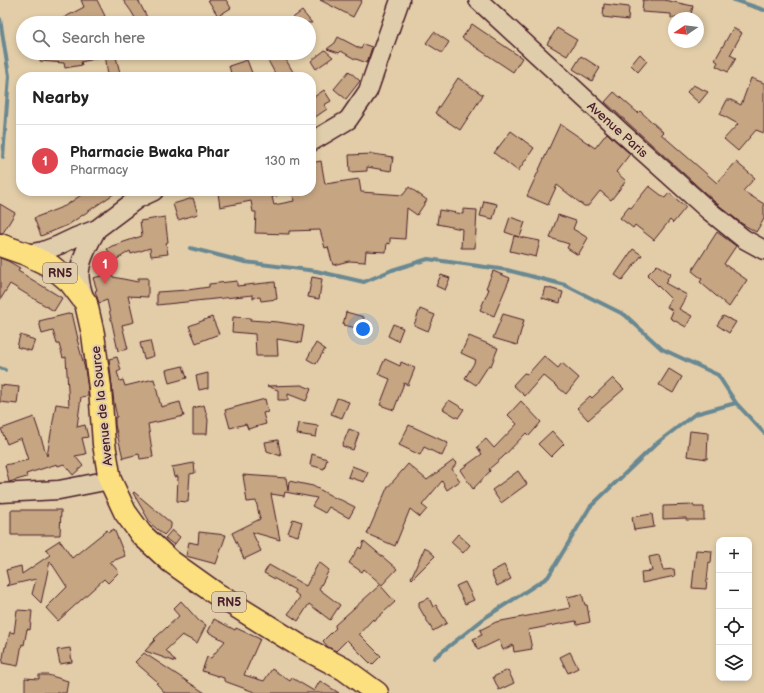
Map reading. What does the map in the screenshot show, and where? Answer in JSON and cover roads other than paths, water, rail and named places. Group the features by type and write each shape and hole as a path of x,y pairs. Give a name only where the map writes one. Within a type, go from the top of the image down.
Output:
{"highway":[{"name":"RN5","path":"0,245 26,254"},
{"name":"Avenue de la Source","path":"26,254 51,266 70,282 86,303 93,334 100,388 104,444 110,480 125,512 141,534 170,561 262,623 300,646 344,669 377,693"}],"street":[{"path":"316,139 348,120 368,91 400,0"},
{"name":"Avenue Paris","path":"484,2 620,131 708,210 744,239 764,250"},
{"path":"26,254 43,251 97,229 145,196"},
{"path":"86,303 80,280 82,261 97,229"},
{"path":"0,493 59,490 110,480"}],"waterway":[{"path":"734,0 764,10"},
{"path":"0,19 9,76 3,157"},
{"path":"190,248 245,262 316,271 364,282 392,270 428,259 507,270 565,285 625,315 662,349 718,375 736,403 764,433"},
{"path":"0,368 5,370"},
{"path":"434,658 486,617 548,577 590,507 657,443 695,414 736,403"}],"place":[{"name":"Pharmacie Bwaka Phar","path":"105,284"}]}
